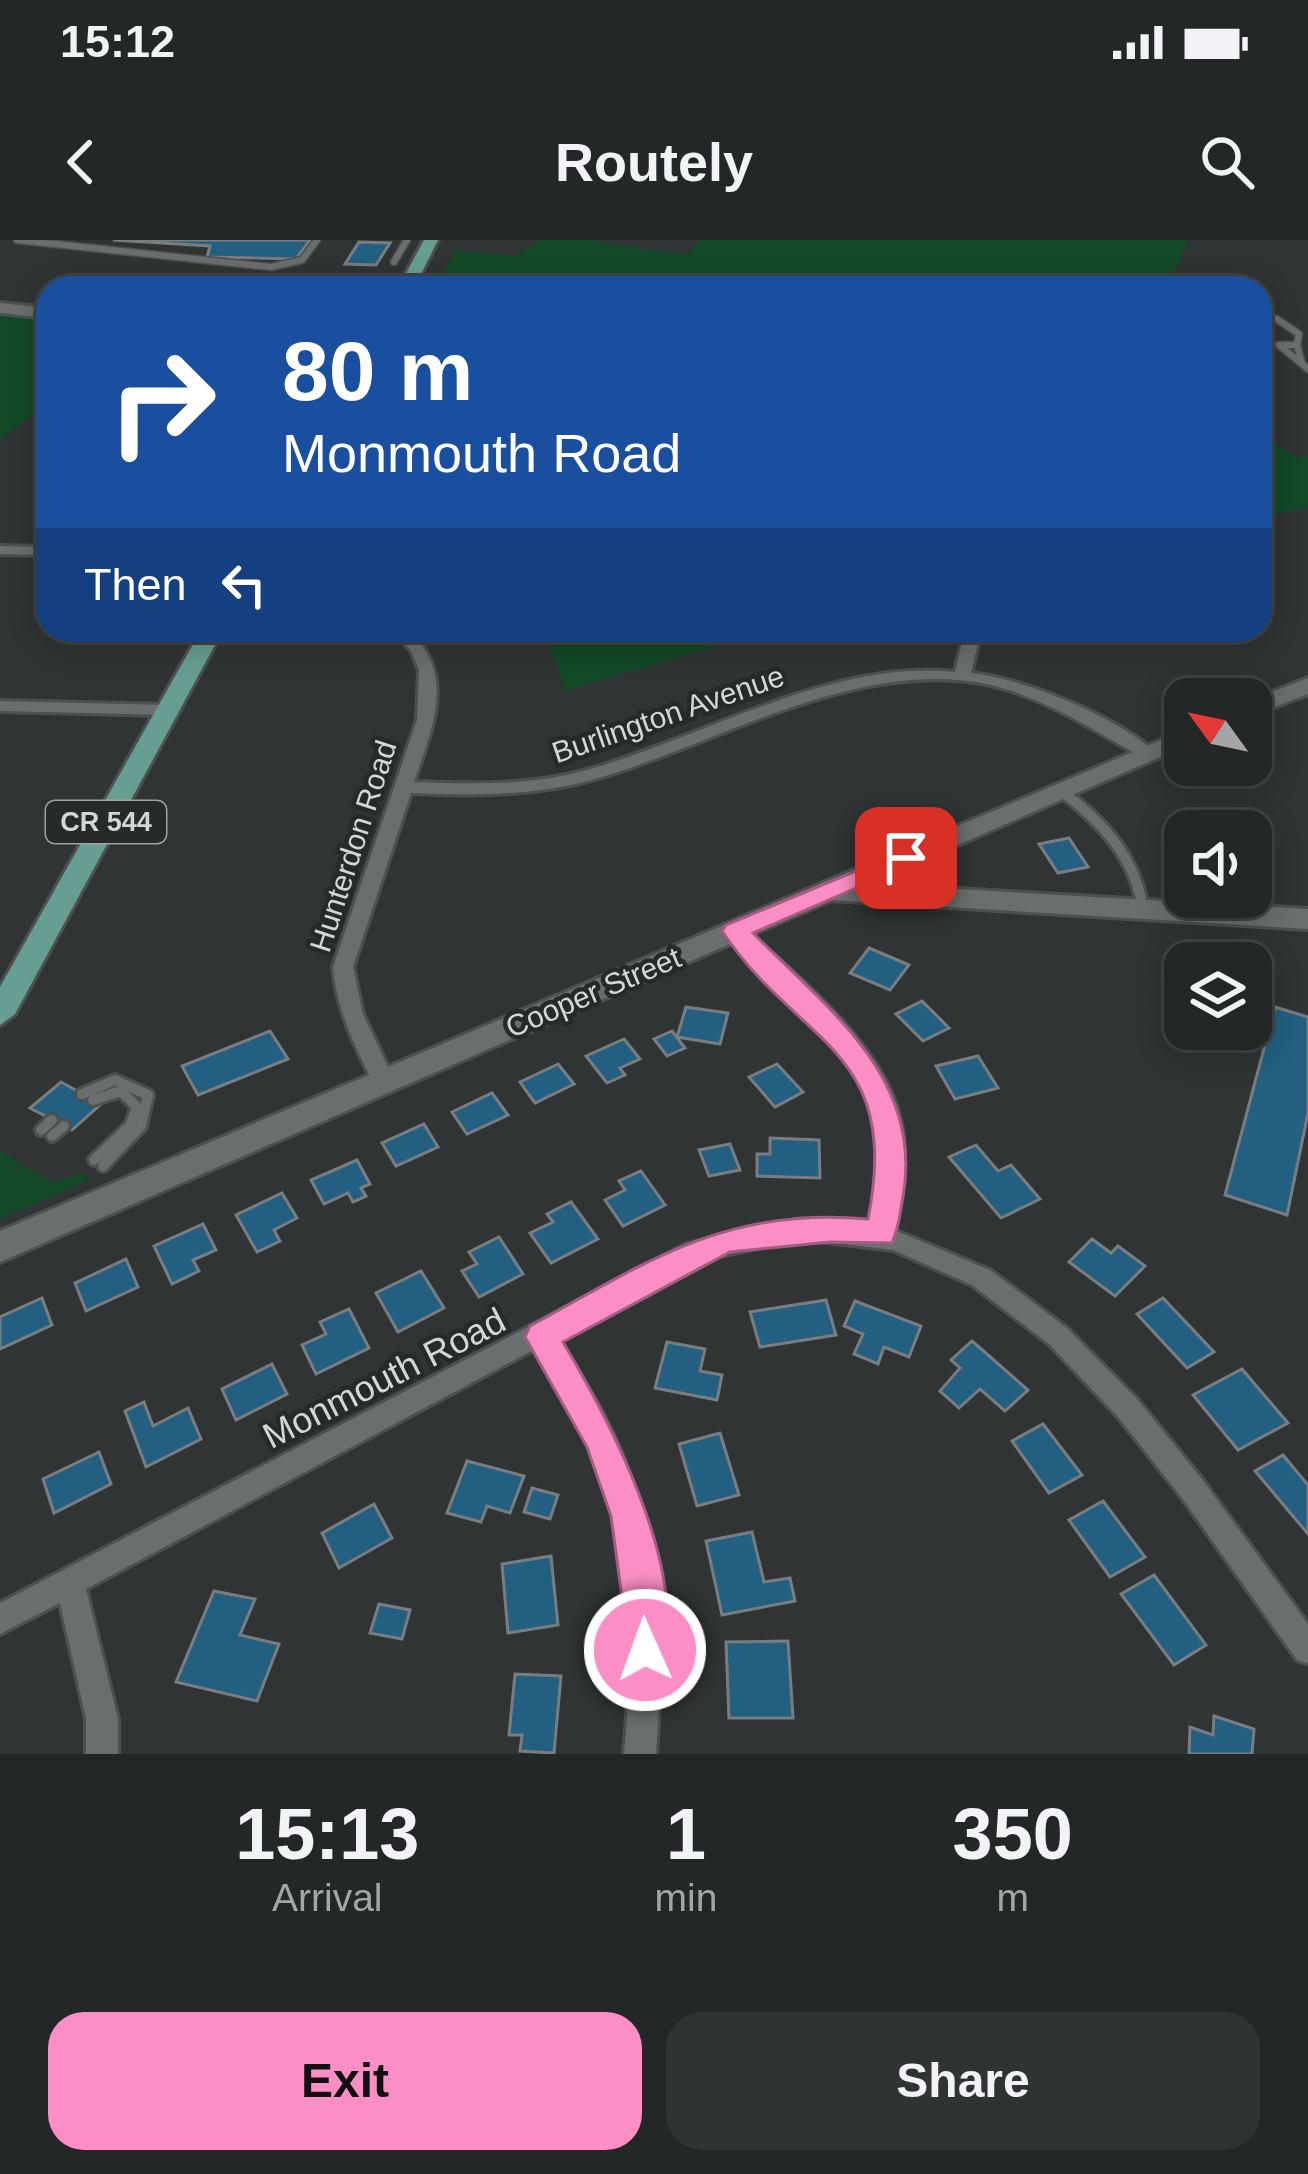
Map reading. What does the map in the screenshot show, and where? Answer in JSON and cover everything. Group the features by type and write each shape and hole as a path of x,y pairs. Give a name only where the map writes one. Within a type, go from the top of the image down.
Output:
{"main road":[{"path":"413,276 431,240"},
{"path":"0,308 36,312"},
{"name":"CR 544","path":"0,1014 205,642"},
{"path":"1272,700 1308,685"},
{"name":"Cooper Street","path":"0,1246 1164,745"},
{"path":"829,892 1308,920"}],"street":[{"path":"0,550 36,550"},
{"name":"Hunterdon Road","path":"384,1082 345,1004 343,967 426,720 432,684 421,650 413,642"},
{"path":"964,674 971,642"},
{"name":"Burlington Avenue","path":"402,787 501,789 556,782 606,770 862,678 964,674 1095,718 1146,752"},
{"path":"0,706 167,710"},
{"path":"735,931 867,1072 887,1111 891,1177 880,1233"},
{"name":"Monmouth Road","path":"0,1618 542,1337 696,1251 730,1239 830,1228 880,1233 946,1259 1015,1298 1060,1332 1110,1383 1308,1649"},
{"path":"542,1337 602,1440 630,1516 646,1610 640,1754"},
{"path":"70,1582 99,1702 102,1754"}],"lane":[{"path":"17,240 271,267 302,260 317,240"},
{"path":"394,262 407,240"},
{"path":"1277,319 1299,334 1297,345 1305,367"},
{"path":"1297,345 1279,345 1305,367"},
{"path":"1060,790 1087,808 1142,882 1143,910"},
{"path":"88,1097 121,1090 136,1108 130,1126 98,1163"},
{"path":"46,1133 58,1123"}],"green space":[{"path":"539,240 589,240 686,255 702,240 1189,240 1172,276 442,276 456,250 516,256"},
{"path":"0,312 36,316 36,412 0,440"},
{"path":"1272,441 1299,459 1308,455 1308,507 1272,515"},
{"path":"549,642 730,642 565,691"},
{"path":"0,1151 20,1163 11,1174 22,1165 54,1182 84,1173 89,1180 0,1219"}],"building":[{"path":"113,240 310,240 296,259 207,257 210,246"},
{"path":"359,242 390,243 376,265 345,264"},
{"path":"1069,838 1088,867 1058,873 1039,844"},
{"path":"869,948 909,965 890,990 850,973"},
{"path":"922,1001 949,1028 923,1041 896,1014"},
{"path":"686,1007 728,1013 720,1044 677,1037"},
{"path":"1275,1007 1308,1017 1308,1113 1287,1215 1225,1195 1264,1050 1272,1050"},
{"path":"270,1031 288,1059 198,1095 182,1066"},
{"path":"672,1031 685,1048 667,1056 654,1039"},
{"path":"624,1039 640,1059 620,1068 625,1075 607,1083 586,1056"},
{"path":"978,1056 998,1088 955,1099 936,1066"},
{"path":"558,1064 574,1084 535,1103 520,1082"},
{"path":"777,1064 803,1092 775,1107 749,1077"},
{"path":"61,1082 101,1104 72,1130 30,1108"},
{"path":"492,1093 508,1115 467,1134 452,1112"},
{"path":"424,1124 438,1147 396,1166 382,1143"},
{"path":"770,1138 819,1140 820,1178 757,1176 757,1154 770,1154"},
{"path":"730,1144 740,1170 709,1176 699,1150"},
{"path":"976,1145 998,1171 1011,1165 1040,1199 1001,1218 949,1157"},
{"path":"357,1160 370,1184 361,1188 366,1196 353,1202 348,1193 324,1204 311,1180"},
{"path":"641,1171 665,1205 623,1226 605,1200 625,1190 619,1181"},
{"path":"282,1193 297,1218 274,1230 280,1241 257,1252 236,1215"},
{"path":"571,1202 598,1239 551,1263 530,1233 553,1222 547,1214"},
{"path":"203,1224 216,1250 193,1260 199,1271 172,1284 154,1246"},
{"path":"499,1237 523,1274 479,1297 462,1271 477,1264 469,1252"},
{"path":"1092,1239 1111,1253 1118,1246 1145,1266 1115,1296 1069,1262"},
{"path":"126,1259 138,1287 86,1311 75,1283"},
{"path":"421,1271 444,1308 398,1332 376,1293"},
{"path":"42,1298 52,1325 0,1349 0,1317"},
{"path":"1163,1298 1214,1352 1187,1368 1137,1314"},
{"path":"826,1300 836,1335 760,1347 750,1312"},
{"path":"855,1301 921,1326 909,1357 884,1347 878,1364 854,1354 863,1334 844,1326"},
{"path":"349,1309 369,1348 316,1374 302,1345 326,1334 320,1322"},
{"path":"972,1341 1028,1390 1005,1411 980,1389 959,1408 940,1391 960,1368 951,1360"},
{"path":"667,1342 705,1349 700,1371 722,1375 717,1400 655,1388"},
{"path":"272,1364 287,1394 236,1420 222,1389"},
{"path":"1242,1369 1288,1423 1238,1450 1193,1395"},
{"path":"144,1402 153,1426 188,1408 201,1439 146,1467 125,1411"},
{"path":"1043,1424 1082,1475 1049,1493 1012,1441"},
{"path":"720,1433 739,1495 697,1506 679,1444"},
{"path":"99,1452 111,1484 54,1513 43,1479"},
{"path":"1283,1455 1308,1485 1308,1534 1255,1471"},
{"path":"467,1461 524,1476 510,1513 487,1506 481,1522 447,1513"},
{"path":"532,1488 558,1495 550,1519 524,1512"},
{"path":"1103,1501 1145,1557 1110,1577 1069,1520"},
{"path":"374,1504 392,1538 339,1568 322,1533"},
{"path":"752,1532 764,1582 790,1578 795,1601 722,1615 706,1541"},
{"path":"551,1556 558,1625 508,1633 502,1564"},
{"path":"1154,1575 1206,1645 1174,1665 1121,1594"},
{"path":"214,1591 255,1599 240,1635 279,1644 257,1701 176,1682"},
{"path":"379,1604 410,1610 402,1639 370,1633"},
{"path":"788,1641 793,1718 729,1718 726,1642"},
{"path":"515,1674 561,1676 554,1753 520,1751 522,1735 509,1735"},
{"path":"1214,1716 1254,1729 1252,1754 1189,1754 1190,1727 1213,1735"}],"route":[{"path":"645,1650 646,1610 630,1516 602,1440 542,1337 696,1251 730,1239 830,1228 880,1233 891,1177 887,1111 867,1072 735,931 906,858"}]}
